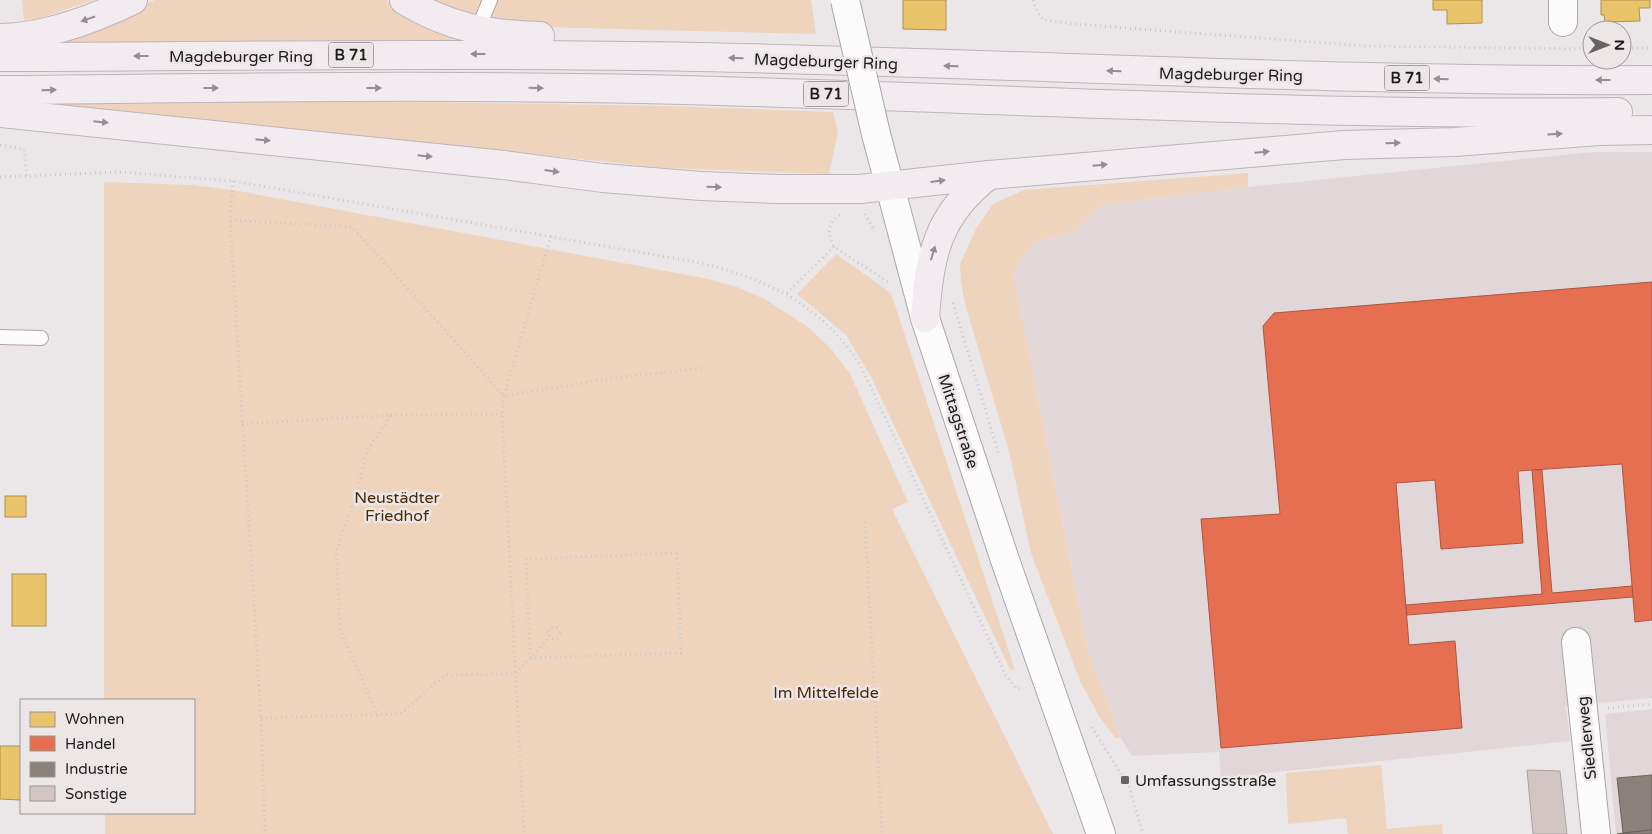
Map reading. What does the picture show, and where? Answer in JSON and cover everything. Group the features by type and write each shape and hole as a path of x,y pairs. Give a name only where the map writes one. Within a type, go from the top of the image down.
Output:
{"highway":[{"path":"0,38 56,29 133,0"},
{"path":"404,0 441,19 477,31 505,35 665,40 702,57"},
{"name":"Magdeburger Ring","path":"0,58 483,54 702,57 1172,73 1453,79 1652,80"},
{"name":"Magdeburger Ring","path":"0,90 306,88 680,90 1271,109 1565,113 1652,112"},
{"path":"0,113 484,163 653,183 778,189 890,187 989,175 1344,144 1455,142 1599,131 1652,130"},
{"path":"925,318 932,255 944,222 969,190 989,175"}],"street":[{"name":"Mittagstraße","path":"845,0 876,134 925,318 1005,560 1101,834"},
{"name":"Siedlerweg","path":"1576,642 1596,834"}],"lane":[{"path":"477,31 490,0"},
{"path":"0,337 41,338"}],"path":[{"path":"1034,0 1037,11 1043,20 1074,24 1366,46 1582,49"},
{"path":"1632,48 1652,48"},
{"path":"0,146 24,149 27,176"},
{"path":"0,177 119,172 233,181 708,264 787,293 835,330 861,366 1006,676 1017,689 1026,684"},
{"path":"233,181 230,220 261,718 265,834"},
{"path":"846,212 833,219 829,227 834,247 892,284"},
{"path":"230,220 352,227 504,396"},
{"path":"524,834 502,414 504,396 551,236"},
{"path":"787,293 834,247"},
{"name":"Mittagstraße","path":"952,300 1000,460"},
{"path":"504,396 613,378 703,368"},
{"path":"242,424 390,415 502,414"},
{"path":"378,716 340,629 336,551 356,496 367,451 390,415"},
{"path":"865,522 882,834"},
{"path":"676,553 680,653 530,658 526,559 676,553"},
{"path":"552,627 557,627 560,631 559,638 554,640 549,638 548,630 552,627"},
{"path":"261,718 400,714 445,675 515,674 549,638"},
{"path":"1583,710 1652,704"},
{"path":"1091,725 1129,786 1143,834"}],"shaded area":[{"path":"1593,152 1652,152 1652,698 1566,706 1570,741 1221,778 1219,752 1132,756 1120,737 1088,650 1013,272 1033,243 1075,231 1101,205 1248,187"},
{"path":"1652,709 1652,834 1616,834 1605,714"}],"green space":[{"path":"22,0 94,0 40,18 24,20"},
{"path":"155,0 386,0 406,15 472,40 44,43 132,11"},
{"path":"427,0 811,0 816,34 541,27 479,19"},
{"path":"378,101 664,106 833,112 838,132 829,174 666,168 40,103"},
{"path":"1248,173 1248,187 1101,205 1075,231 1033,243 1013,272 1088,650 1120,737 1116,739 1099,716 1081,683 1031,553 1009,451 965,304 960,264 977,227 993,204 1024,190"},
{"name":"Neustädter Friedhof","path":"104,182 191,185 233,190 703,278 737,287 766,300 808,327 832,350 850,374 908,502 892,509 1053,834 105,834 105,814 195,814 195,699 104,699"},
{"path":"836,254 891,293 1015,670 1010,669 871,377 846,335 797,294"},
{"path":"1381,765 1387,829 1442,824 1443,834 1348,834 1346,818 1288,824 1286,773"}],"building: Wohnen":[{"path":"903,0 946,0 946,30 903,29"},
{"path":"1433,0 1482,0 1482,23 1447,24 1447,10 1433,10"},
{"path":"1601,0 1650,0 1650,8 1639,8 1640,21 1605,20 1604,15 1601,15"},
{"path":"5,496 26,496 26,517 5,517"},
{"path":"12,574 46,574 46,626 12,626"},
{"path":"0,746 20,746 20,800 0,799"}],"building: Handel":[{"path":"1652,282 1652,620 1635,622 1622,464 1518,471 1523,543 1441,549 1435,480 1396,483 1409,645 1455,641 1462,728 1221,748 1201,519 1280,514 1263,326 1274,313"},
{"path":"1532,470 1542,470 1552,593 1632,586 1633,597 1407,615 1406,605 1542,594"}],"building: Industrie":[{"path":"1652,775 1652,830 1623,833 1617,778"},
{"path":"1652,830 1652,834 1617,834 1623,833"}],"building: Sonstige":[{"path":"1527,770 1560,771 1567,834 1533,834"}],"place":[{"name":"Umfassungsstraße","path":"1125,780"}],"park label":[{"name":"Im Mittelfelde","path":"826,692"}]}
